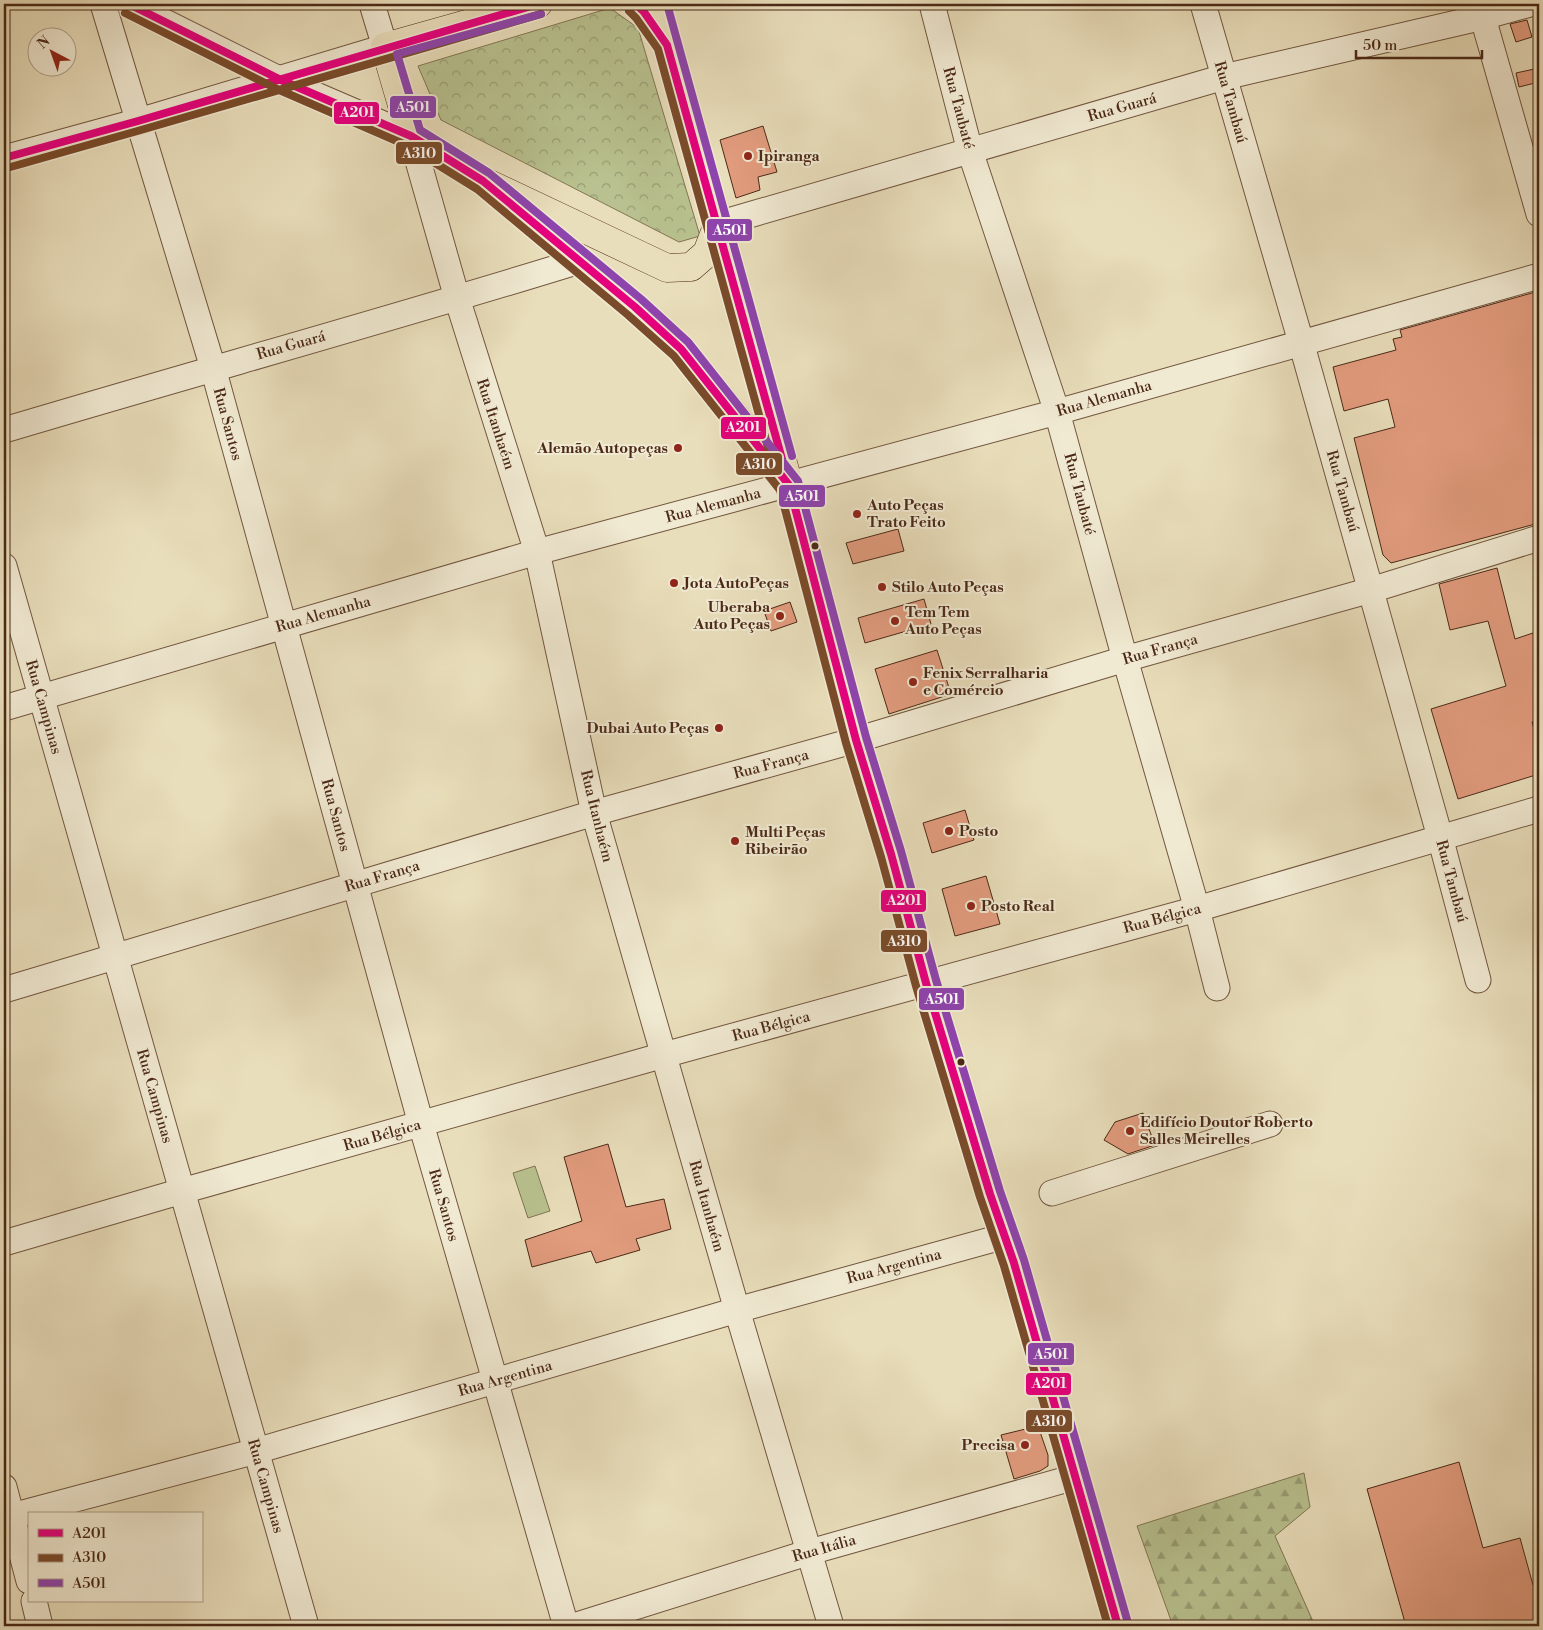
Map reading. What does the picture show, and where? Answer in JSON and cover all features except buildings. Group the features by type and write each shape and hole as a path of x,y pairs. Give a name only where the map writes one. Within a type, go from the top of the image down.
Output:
{"main road":[{"path":"385,47 538,4"},
{"path":"636,4 668,45"},
{"path":"657,4 790,485 856,740 891,854 926,983 990,1194 1014,1262 1118,1626"},
{"name":"Rua Itanhaém","path":"385,47 411,136"},
{"path":"411,136 483,181 667,268 691,267 707,253 718,224"},
{"path":"483,181 681,349 790,485"}],"street":[{"name":"Rua Santos","path":"103,4 140,121 213,368 421,1124 566,1626"},
{"path":"129,4 280,80 411,136"},
{"name":"Rua Itanhaém","path":"372,4 385,47"},
{"name":"Rua Taubaté","path":"932,4 970,151 1057,412 1125,659 1197,909 1217,988"},
{"name":"Rua Tambaú","path":"1203,4 1302,342 1478,980"},
{"name":"Rua Guará","path":"718,224 1224,77 1481,10 1530,4"},
{"path":"1481,10 1539,214"},
{"path":"4,158 140,121 385,47"},
{"name":"Rua Itanhaém","path":"411,136 457,298 537,552 594,812 737,1310 831,1626"},
{"name":"Rua Guará","path":"4,430 579,261"},
{"name":"Rua Alemanha","path":"4,708 537,552 1057,412 1539,276"},
{"name":"Rua França","path":"4,990 594,812 856,740 1125,659 1371,590 1539,538"},
{"name":"Rua Campinas","path":"4,566 306,1626"},
{"name":"Rua Bélgica","path":"4,1243 664,1055 1197,909 1539,808"},
{"path":"1052,1193 1270,1124"},
{"name":"Rua Argentina","path":"8,1516 256,1451 737,1310 1005,1236"},
{"name":"Rua Itália","path":"574,1626 810,1552 1075,1477"},
{"path":"4,1487 8,1516 28,1578"},
{"path":"34,1602 40,1626"}],"green space":[{"path":"610,8 638,28 700,236 679,242 441,120 418,66"},
{"path":"535,1166 550,1211 528,1218 513,1173"},
{"path":"1304,1473 1310,1507 1275,1536 1315,1626 1173,1626 1137,1526"}],"transit line":[{"name":"A201","path":"129,4 281,80 411,136 483,181 635,307 681,349 789,485 856,740 891,854 926,983 990,1194 1014,1263 1118,1626"},
{"name":"A201","path":"4,158 138,121 538,4"},
{"name":"A201","path":"636,4 644,12 667,45 782,459"},
{"name":"A501","path":"667,4 792,456"},
{"name":"A310","path":"629,11 658,49 772,462"},
{"name":"A310","path":"125,13 277,89 406,145 477,189 628,315 674,356 780,490 846,743 881,857 916,986 980,1197 1004,1266 1108,1626"},
{"name":"A310","path":"7,168 541,14"},
{"name":"A501","path":"541,14 397,54 420,130 489,173 641,299 688,342 798,481 866,737 901,851 936,980 1000,1191 1024,1260 1128,1623"}],"place":[{"name":"Ipiranga","path":"748,156"},
{"name":"Alemão Autopeças","path":"678,448"},
{"name":"Auto Peças Trato Feito","path":"857,514"},
{"name":"Jota AutoPeças","path":"674,583"},
{"name":"Stilo Auto Peças","path":"882,587"},
{"name":"Uberaba Auto Peças","path":"780,616"},
{"name":"Tem Tem Auto Peças","path":"895,621"},
{"name":"Fenix Serralharia e Comércio","path":"913,682"},
{"name":"Dubai Auto Peças","path":"719,728"},
{"name":"Posto","path":"949,831"},
{"name":"Multi Peças Ribeirão","path":"735,841"},
{"name":"Posto Real","path":"971,906"},
{"name":"Edifício Doutor Roberto Salles Meirelles","path":"1130,1131"},
{"name":"Precisa","path":"1025,1445"}]}
